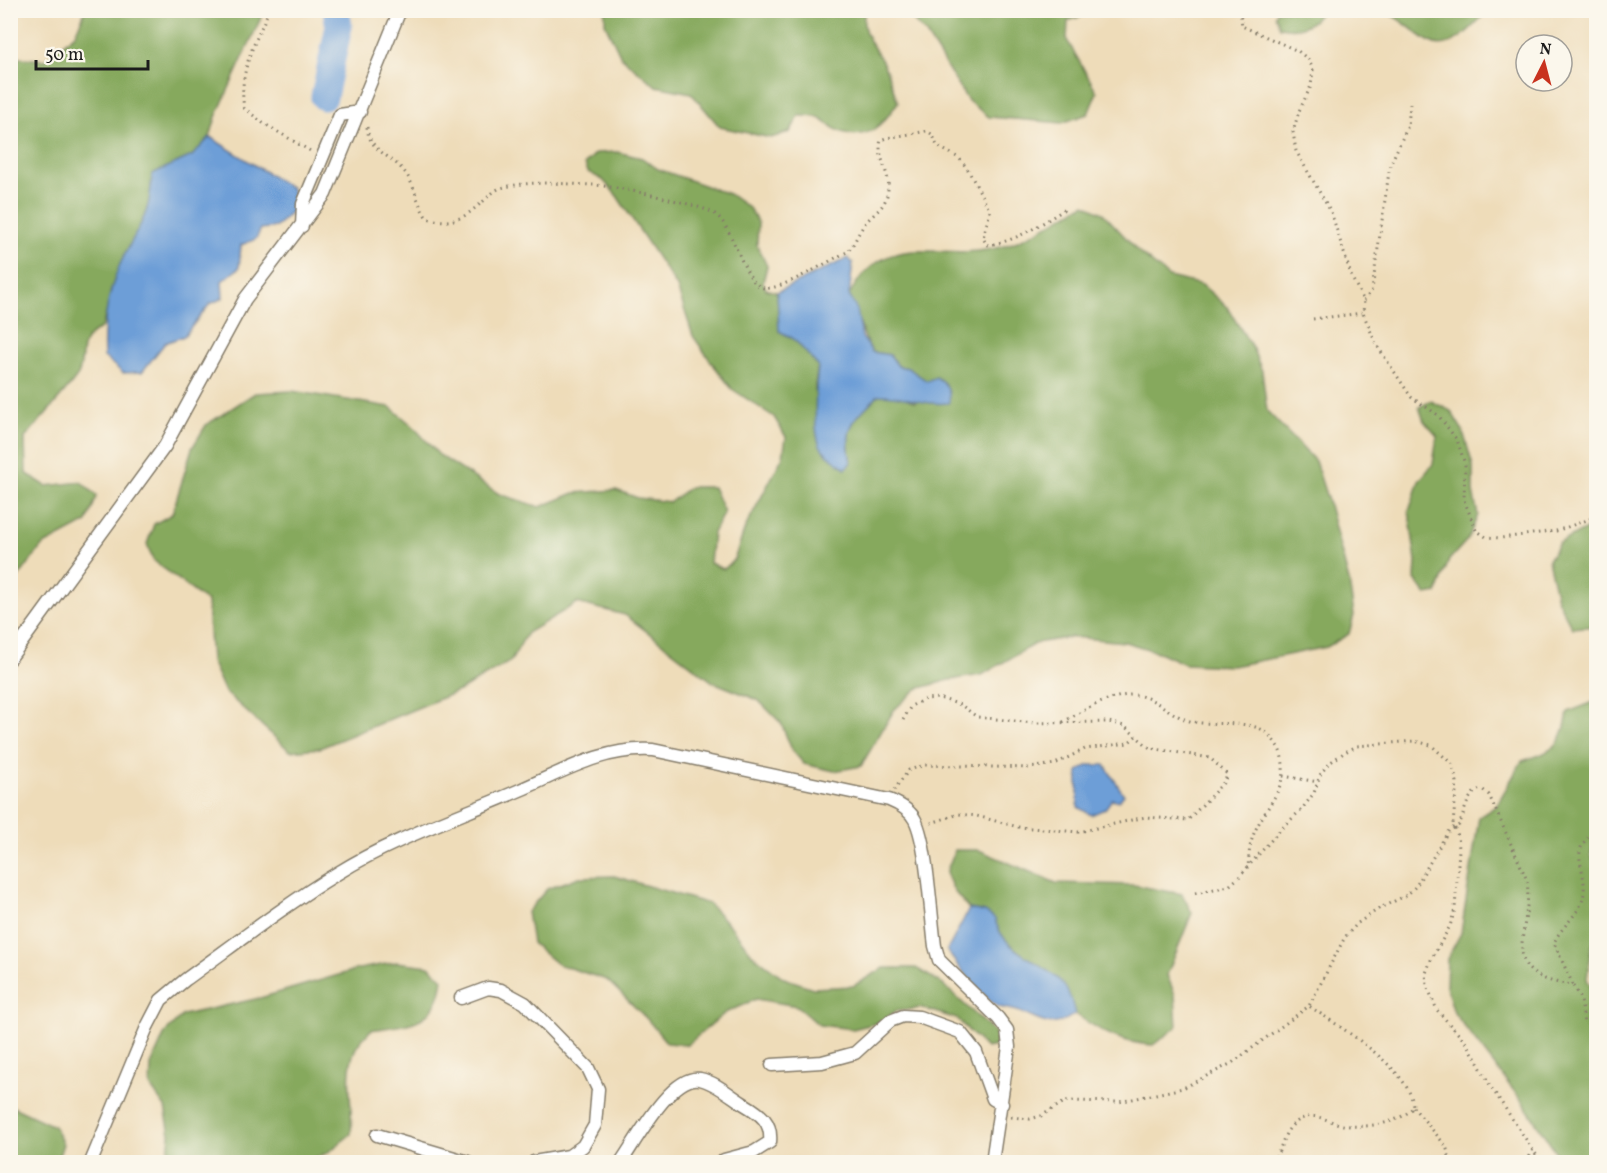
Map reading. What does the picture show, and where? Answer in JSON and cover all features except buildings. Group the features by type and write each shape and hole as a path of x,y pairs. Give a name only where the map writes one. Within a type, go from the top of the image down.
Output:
{"street":[{"path":"10,658 165,446 245,299 325,194 400,10"},
{"path":"302,226 303,204 340,115 360,112"},
{"path":"91,1162 147,1027 161,1000 185,980 339,872 398,843 580,764 612,751 629,748 653,750 889,800 909,811 918,828 939,960 1007,1030 1009,1047 992,1162"},
{"path":"461,998 488,988 501,990 525,1003 588,1068 598,1089 596,1125 583,1146 570,1156 534,1162"},
{"path":"772,1065 822,1062 855,1053 890,1021 903,1016 920,1017 960,1032 976,1052 993,1099 1001,1110"},
{"path":"621,1162 667,1096 683,1081 700,1079 762,1115 771,1130 770,1142 754,1152 724,1160"},
{"path":"377,1135 468,1162"}],"path":[{"path":"269,10 248,58 243,78 244,108 263,123 322,158"},
{"path":"1240,10 1242,27 1298,51 1309,60 1313,70 1311,86 1299,111 1293,132 1296,151 1331,212 1349,268 1364,302"},
{"path":"1410,104 1408,126 1390,165 1372,290 1364,302 1363,313 1389,368 1411,397 1448,425 1457,440 1465,464 1464,501 1476,530 1486,537 1502,538 1556,531 1590,519 1594,512 1596,496"},
{"path":"360,112 367,118 372,145 402,169 412,186 417,205 427,218 442,223 465,218 497,189 510,186 536,183 594,185 627,190 699,206 716,214 735,241 754,282 763,288 786,283 847,252 855,245 862,226 877,214 885,202 888,183 879,147 881,140 885,138 927,131 933,135 937,146 959,158 990,211 983,238 987,245 1001,243 1021,235 1067,208"},
{"path":"1313,319 1363,313"},
{"path":"1063,722 1110,699 1133,695 1157,703 1178,717 1195,722 1242,725 1266,732 1280,749 1283,776 1277,798 1252,838 1248,867"},
{"path":"903,720 910,706 925,699 939,698 961,705 977,717 1011,722 1109,722 1124,726 1150,748 1210,758 1227,774 1225,781 1188,820 1146,817 1079,832 1018,827 977,816 959,814 918,828"},
{"path":"889,800 897,783 909,770 925,765 1029,768 1055,764 1085,749 1128,742 1136,736"},
{"path":"1195,893 1229,886 1302,809 1314,793 1328,764 1357,746 1414,741 1431,745 1452,765 1457,782 1454,828 1458,836 1459,849 1455,909 1450,926 1426,973 1427,986 1437,1010 1469,1046 1491,1087 1541,1162"},
{"path":"1283,776 1318,782"},
{"path":"1001,1110 1030,1119 1041,1116 1066,1101 1119,1102 1183,1088 1232,1063 1309,1006 1345,937 1373,913 1407,895 1416,886 1449,830 1459,825 1470,796 1475,790 1482,789 1489,795 1527,880 1529,894 1521,940 1526,965 1536,976 1549,982 1573,985"},
{"path":"1584,1024 1581,999 1554,943 1557,934 1582,904 1584,892 1580,848 1583,840 1596,831"},
{"path":"1309,1006 1366,1046 1392,1069 1409,1090 1413,1107 1446,1146 1451,1162"},
{"path":"1272,1162 1284,1135 1293,1123 1308,1116 1321,1116 1341,1125 1371,1125 1404,1116 1413,1107"},
{"path":"1527,1162 1533,1149"}],"green space":[{"path":"1277,10 1321,11 1313,21 1293,28 1280,27 1275,15"},
{"path":"1487,10 1462,36 1446,44 1438,45 1383,11"},
{"path":"85,11 264,11 216,117 210,137 192,156 152,174 151,200 142,227 125,253 102,327 85,342 79,373 25,438 26,473 46,486 81,482 97,496 87,522 42,546 11,587 10,57 45,60 75,34"},
{"path":"605,11 866,11 864,24 866,31 884,65 898,102 882,123 860,134 842,132 815,117 808,116 799,116 790,132 771,138 720,127 691,93 656,86 621,57 605,23"},
{"path":"904,11 1097,11 1068,21 1067,40 1097,92 1088,114 1062,123 989,117 968,101 926,34"},
{"path":"617,152 642,158 658,169 729,194 749,208 758,223 757,245 767,266 763,282 766,289 777,292 779,331 794,339 818,366 815,385 817,432 851,462 848,439 852,424 857,417 878,395 896,394 915,402 927,381 908,368 898,366 890,355 872,352 849,295 864,273 881,260 898,253 981,251 1004,246 1034,233 1085,204 1103,213 1141,254 1169,277 1202,285 1227,307 1252,347 1262,371 1267,411 1315,461 1349,581 1354,615 1349,634 1327,647 1233,666 1185,664 1161,653 1125,642 1072,637 1036,643 982,675 949,680 917,689 894,710 861,766 834,771 804,764 792,750 781,723 758,700 713,682 625,615 577,603 527,633 511,661 461,690 320,748 290,751 225,692 211,661 207,602 153,560 147,544 154,524 172,514 192,448 206,425 255,393 292,391 390,407 412,425 439,455 499,494 540,507 574,493 616,490 638,498 670,502 690,487 713,487 724,512 713,533 710,563 724,569 734,560 745,528 783,456 786,437 774,417 732,389 712,363 693,336 677,287 617,196 603,180 588,172 585,164 596,153"},
{"path":"1431,401 1451,411 1463,431 1473,466 1473,492 1478,515 1468,539 1449,560 1437,593 1426,595 1415,579 1416,561 1409,511 1419,481 1433,464 1437,436 1424,421 1419,407"},
{"path":"1596,524 1596,626 1572,628 1557,599 1548,560 1559,543"},
{"path":"1596,701 1596,834 1591,854 1596,865 1596,937 1591,947 1587,979 1596,996 1596,1162 1562,1162 1524,1104 1454,1013 1446,987 1447,959 1461,933 1479,817 1496,806 1522,761 1542,754 1560,740 1568,712"},
{"path":"955,850 979,850 1056,883 1134,885 1182,894 1192,913 1167,975 1175,995 1177,1027 1153,1045 1141,1044 1112,1036 1075,1014 1071,1001 1058,982 1008,942 985,912 969,909 954,891 946,873"},
{"path":"614,876 709,904 753,955 784,978 813,988 853,986 884,968 916,968 940,982 999,1036 996,1046 986,1048 957,1019 922,1008 896,1011 881,1022 853,1029 819,1025 797,1006 756,999 725,1013 687,1045 667,1043 647,1019 607,980 557,964 532,943 527,912 547,889 579,877"},
{"path":"397,962 429,966 443,979 440,994 435,1006 420,1020 371,1030 357,1046 352,1058 349,1079 351,1134 327,1153 305,1162 167,1162 170,1134 165,1107 150,1086 151,1065 165,1033 183,1015 260,998 359,969"},
{"path":"11,1106 54,1126 63,1144 57,1162 11,1162"}],"water":[{"path":"210,137 291,188 298,205 276,227 261,229 256,239 241,245 239,268 222,281 223,298 210,304 184,336 165,343 142,372 123,373 104,357 104,330 115,277 147,208 152,174 192,156"},
{"path":"848,258 853,263 849,295 857,310 862,337 872,352 890,355 898,366 908,368 927,381 936,377 947,387 949,403 921,402 896,396 878,395 852,424 848,439 851,462 846,469 826,453 818,440 815,407 818,366 794,339 779,331 777,292"},
{"path":"1089,765 1105,765 1124,795 1119,801 1112,799 1105,809 1091,815 1078,807 1078,771"},
{"path":"969,909 985,912 995,919 999,931 1014,948 1062,983 1069,994 1075,1014 1060,1022 1041,1022 1017,1011 997,1006 985,996 947,951"}],"waterway":[{"path":"324,97 339,26 336,10"}]}
